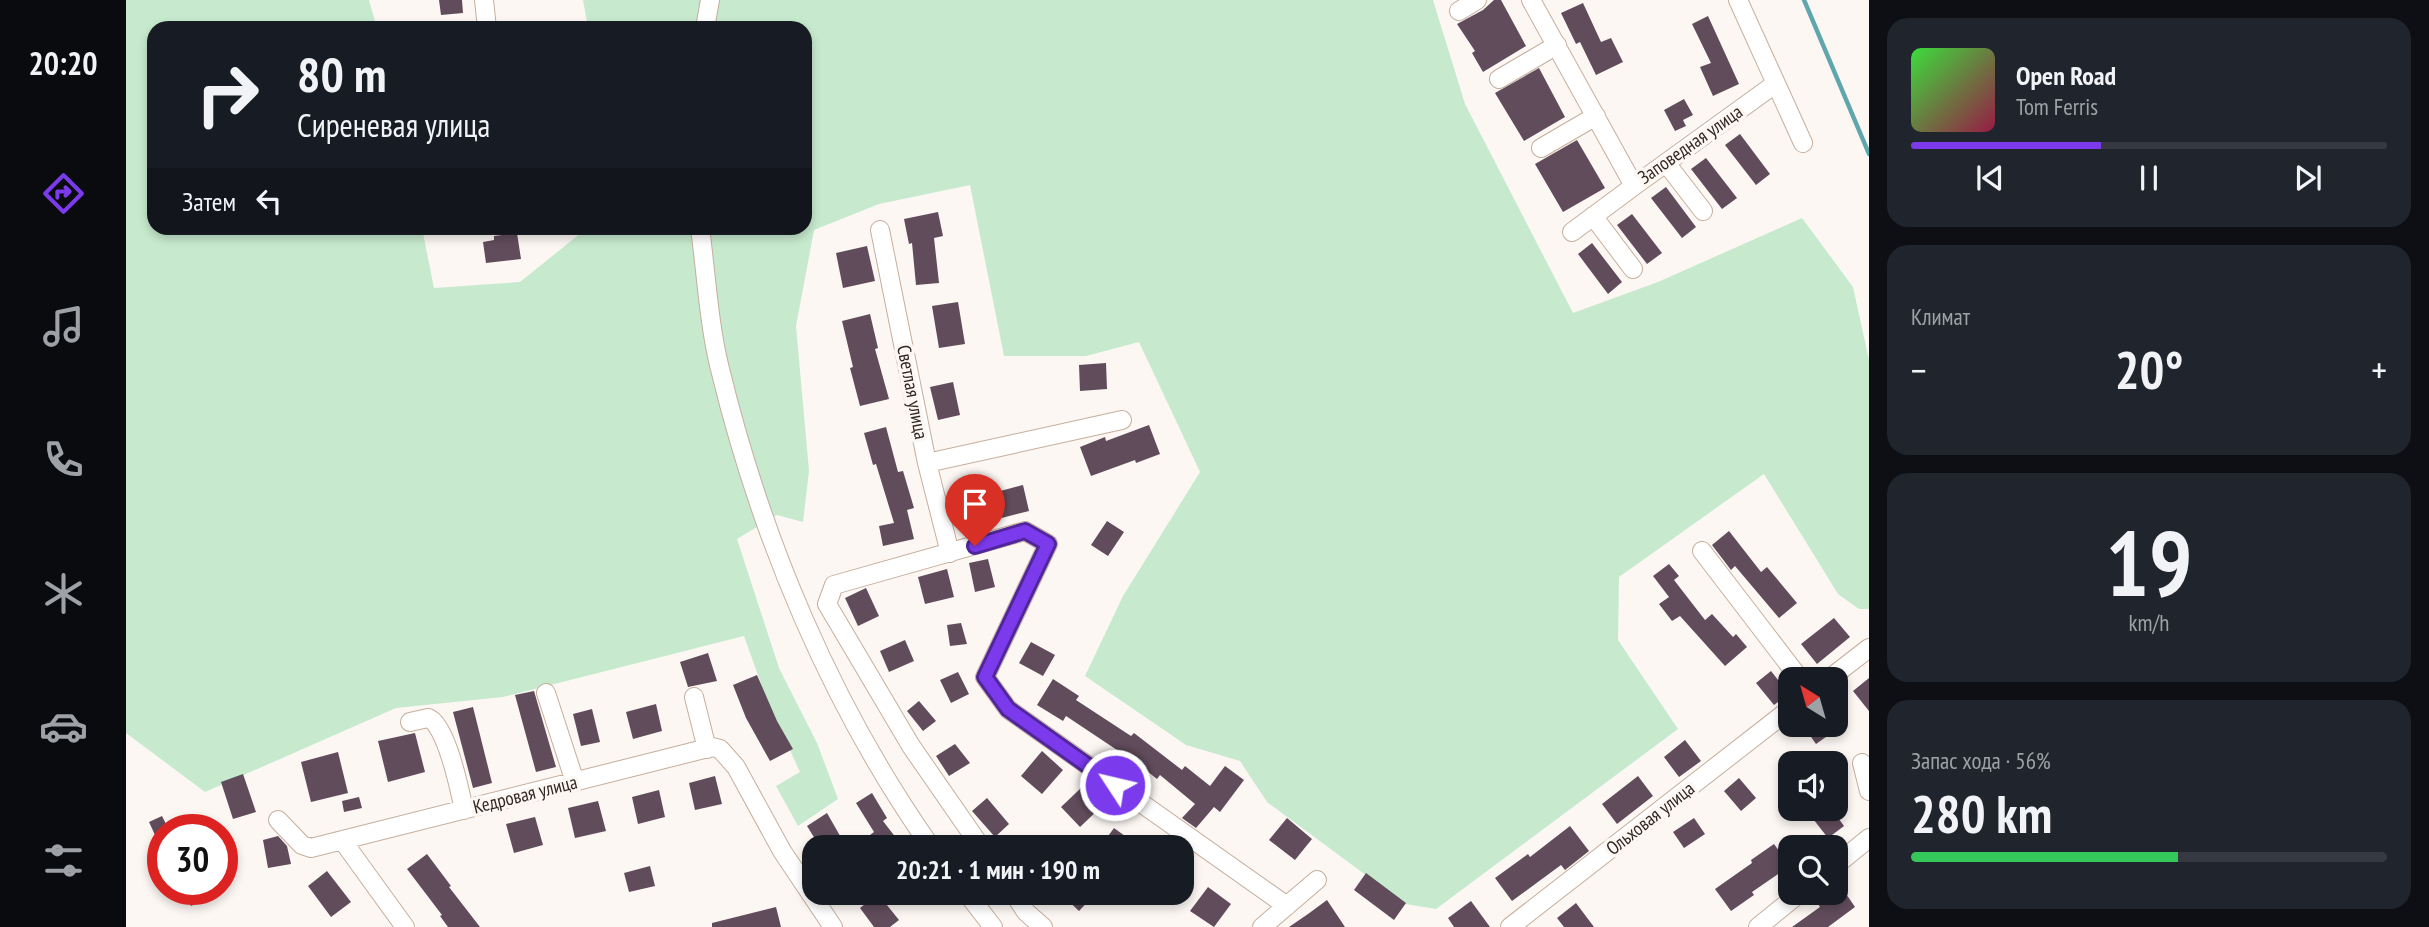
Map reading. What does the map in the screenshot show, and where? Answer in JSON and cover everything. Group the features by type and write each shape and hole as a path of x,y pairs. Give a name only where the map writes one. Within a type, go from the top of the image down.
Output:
{"street":[{"path":"484,0 486,21"},
{"path":"706,21 710,0"},
{"path":"1459,11 1477,0"},
{"name":"Заповедная улица","path":"1531,0 1634,186 1775,84"},
{"path":"1738,0 1803,144"},
{"path":"1499,79 1557,46"},
{"path":"1541,148 1596,116"},
{"path":"1666,163 1703,211"},
{"path":"1572,232 1634,186"},
{"path":"1592,216 1633,269"},
{"name":"Светлая улица","path":"880,230 927,463 950,553"},
{"path":"701,235 719,367 758,502 782,565 850,715 922,835"},
{"path":"927,463 1122,419"},
{"path":"973,835 911,746 827,604 834,585 1025,531 1048,544 985,677 1008,709 1287,906"},
{"path":"1702,551 1791,667"},
{"path":"1844,667 1869,648"},
{"path":"546,693 575,782"},
{"path":"694,697 707,749 720,749 727,755 782,851 833,927"},
{"path":"410,722 428,718 435,722 452,759 464,810"},
{"name":"Ольховая улица","path":"1510,927 1778,718"},
{"name":"Кедровая улица","path":"278,820 305,848 707,749"},
{"path":"1862,763 1869,791"},
{"path":"1848,855 1869,838"},
{"path":"342,840 405,927"},
{"path":"1262,927 1317,880"},
{"path":"976,905 993,927"},
{"path":"1021,905 1043,927"},
{"path":"1758,927 1785,905"}],"green space":[{"path":"126,0 369,0 375,21 147,21 147,235 423,235 434,288 520,282 578,235 812,235 812,21 587,21 583,0 1433,0 1465,104 1573,313 1658,282 1802,218 1853,287 1869,360 1869,609 1859,609 1838,594 1764,474 1619,577 1618,640 1678,729 1436,909 1405,904 1267,802 1240,761 1186,745 1085,676 1123,596 1200,472 1139,342 1086,356 1004,356 970,185 879,204 814,230 796,326 809,471 803,522 777,515 737,539 779,668 817,743 838,799 798,826 776,786 800,772 768,703 744,636 503,697 396,708 205,792 126,733"}],"building":[{"path":"439,0 462,0 463,13 441,15"},
{"path":"1494,0 1501,0 1526,46 1483,72 1472,53 1475,51 1457,24 1483,10"},
{"path":"1583,3 1601,42 1611,38 1623,62 1596,75 1580,42 1576,44 1561,13"},
{"path":"1708,16 1739,84 1713,96 1700,67 1711,63 1692,24"},
{"path":"1539,68 1565,117 1524,141 1495,93"},
{"path":"1684,99 1693,115 1683,120 1686,126 1675,131 1664,110"},
{"path":"1740,134 1770,174 1756,185 1725,145"},
{"path":"1577,140 1605,188 1563,212 1535,164"},
{"path":"1706,158 1737,198 1722,209 1691,169"},
{"path":"1666,187 1696,227 1682,238 1651,198"},
{"path":"938,212 943,236 934,238 939,283 916,285 912,243 909,244 904,219"},
{"path":"1632,214 1662,253 1647,264 1617,225"},
{"path":"517,235 521,259 486,263 483,242 494,240 494,236"},
{"path":"1592,243 1622,282 1608,294 1578,254"},
{"path":"867,246 875,281 843,288 836,253"},
{"path":"958,302 965,344 939,348 932,306"},
{"path":"870,314 878,348 875,349 889,399 860,406 842,321"},
{"path":"1106,363 1107,389 1080,391 1079,365"},
{"path":"953,382 960,415 938,420 930,387"},
{"path":"1149,425 1160,454 1091,476 1080,447 1105,437 1106,441"},
{"path":"886,427 898,472 903,471 914,508 907,510 914,539 883,546 879,526 894,523 864,433"},
{"path":"1023,485 1029,511 959,529 952,504"},
{"path":"1107,521 1124,532 1108,556 1091,545"},
{"path":"1729,531 1761,572 1767,567 1797,603 1779,618 1735,566 1731,570 1712,545"},
{"path":"988,559 995,587 975,592 969,563"},
{"path":"1669,564 1679,576 1674,580 1705,620 1712,614 1733,637 1736,634 1747,647 1725,666 1680,616 1672,621 1659,604 1669,597 1653,576"},
{"path":"947,569 954,597 925,604 918,577"},
{"path":"866,588 879,616 858,626 845,598"},
{"path":"1834,618 1850,637 1817,664 1801,644"},
{"path":"961,623 967,644 950,646 947,625"},
{"path":"905,640 914,661 889,672 880,651"},
{"path":"1031,642 1055,655 1043,676 1019,663"},
{"path":"708,653 717,681 688,687 680,662"},
{"path":"1771,671 1778,680 1778,702 1774,705 1756,683"},
{"path":"958,672 969,694 951,703 940,680"},
{"path":"757,675 777,721 793,749 770,761 746,718 733,685"},
{"path":"1869,678 1869,711 1853,691"},
{"path":"1053,679 1079,696 1076,700 1131,736 1134,733 1182,770 1185,766 1210,786 1225,766 1244,780 1220,812 1214,807 1196,828 1182,818 1195,804 1160,775 1157,779 1133,760 1123,773 1111,764 1120,752 1066,716 1063,721 1037,705"},
{"path":"534,691 556,767 536,772 515,695"},
{"path":"919,701 936,721 923,731 907,711"},
{"path":"656,704 662,731 633,739 626,712"},
{"path":"473,707 492,783 473,788 453,712"},
{"path":"592,709 600,742 581,746 573,714"},
{"path":"415,733 425,772 388,782 378,741"},
{"path":"1811,737 1826,737 1816,744"},
{"path":"1685,740 1701,761 1679,777 1664,757"},
{"path":"955,744 970,763 949,776 936,756"},
{"path":"1042,751 1063,770 1042,794 1021,776"},
{"path":"338,752 348,793 311,802 301,762"},
{"path":"243,774 256,812 238,817 238,814 231,814 221,782"},
{"path":"715,776 722,804 695,810 689,783"},
{"path":"1638,776 1653,796 1617,824 1602,804"},
{"path":"1739,778 1756,798 1741,811 1724,791"},
{"path":"1081,788 1100,808 1080,827 1061,807"},
{"path":"659,790 665,817 638,824 632,797"},
{"path":"872,793 887,818 883,821 894,835 870,835 874,832 856,803"},
{"path":"359,797 362,808 344,812 342,801"},
{"path":"987,798 1009,824 997,835 993,835 972,811"},
{"path":"598,801 606,831 575,838 568,808"},
{"path":"827,813 840,835 813,835 807,826"},
{"path":"535,817 543,845 514,853 506,824"},
{"path":"1287,818 1312,839 1295,860 1269,840"},
{"path":"1694,818 1705,834 1684,848 1673,832"},
{"path":"1815,821 1840,821 1844,826 1832,835 1826,835"},
{"path":"1570,826 1589,851 1565,870 1561,865 1512,901 1495,878 1528,854 1530,857"},
{"path":"1114,828 1124,835 1109,835"},
{"path":"278,836 287,846 291,864 268,868 263,840"},
{"path":"1774,844 1778,850 1778,874 1731,911 1715,889 1752,863 1751,860"},
{"path":"427,854 480,927 448,927 440,916 442,915 407,869"},
{"path":"650,866 655,886 629,892 624,873"},
{"path":"327,871 351,902 331,917 308,886"},
{"path":"1366,873 1406,903 1394,920 1354,890"},
{"path":"1208,887 1231,904 1214,927 1190,911"},
{"path":"1848,897 1855,907 1828,927 1792,927 1820,907 1819,905 1848,905"},
{"path":"1327,900 1345,927 1289,927 1308,914"},
{"path":"1471,901 1490,927 1454,927 1448,918"},
{"path":"1576,903 1594,927 1564,927 1557,918"},
{"path":"864,905 887,905 899,920 890,927 874,927 860,908"},
{"path":"1073,905 1085,905 1079,911"},
{"path":"776,907 781,927 712,927 712,923"}],"waterway":[{"path":"1804,0 1869,154"}],"route":[{"path":"975,546 1025,531 1048,544 985,677 1008,709 1115,785"}]}
